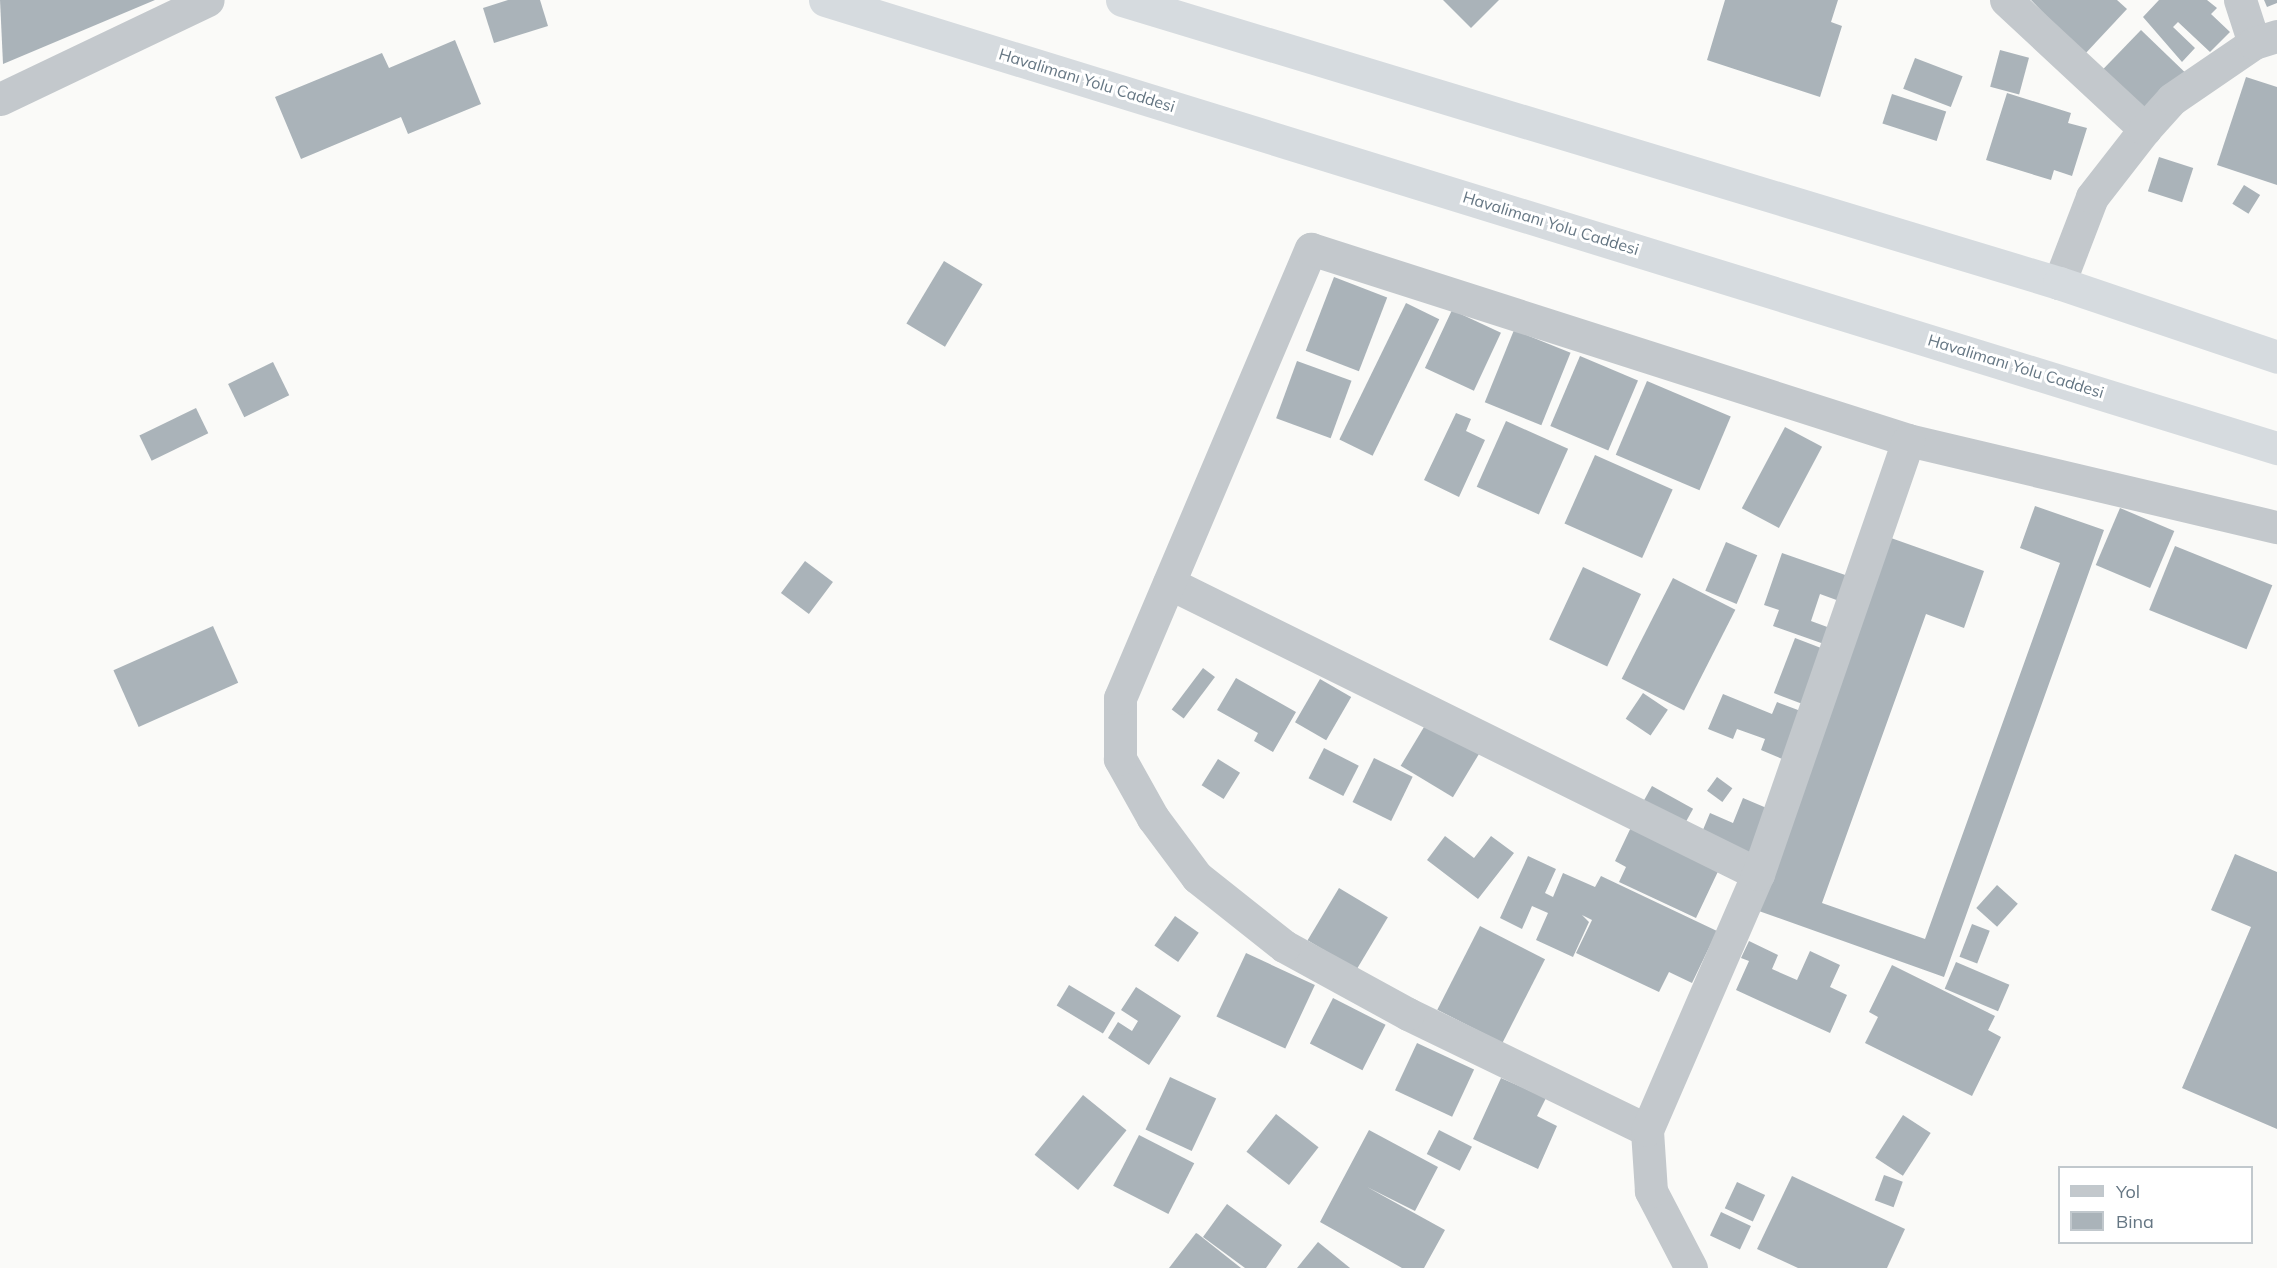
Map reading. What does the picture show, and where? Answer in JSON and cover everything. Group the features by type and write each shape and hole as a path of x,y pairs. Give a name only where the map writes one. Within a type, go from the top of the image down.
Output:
{"highway":[{"name":"Havalimanı Yolu Caddesi","path":"825,0 2277,447"},
{"path":"1122,0 2059,283 2277,357"}],"street":[{"path":"0,99 207,0"},
{"path":"2006,0 2145,129"},
{"path":"2059,283 2092,197 2145,129 2172,99 2265,40 2240,0"},
{"path":"1647,1130 1408,1014 1284,946 1197,877 1153,818 1120,759 1120,698 1311,249 1908,440 2277,527"},
{"path":"1691,1268 1651,1191 1647,1130 1758,874 1908,440"},
{"path":"1168,583 1758,874"}],"building":[{"path":"0,0 155,0 3,64"},
{"path":"508,0 540,0 548,26 494,43 483,8"},
{"path":"1443,0 1499,0 1471,28"},
{"path":"1725,0 1838,0 1831,22 1842,26 1820,97 1707,60"},
{"path":"2031,0 2117,0 2127,9 2084,55"},
{"path":"2159,0 2207,0 2217,8 2211,14 2230,32 2210,52 2178,22 2173,27 2195,48 2182,62 2143,17"},
{"path":"2264,0 2277,0 2277,3 2267,7"},
{"path":"2141,30 2185,72 2146,113 2102,70"},
{"path":"455,40 481,104 408,134 401,117 301,159 275,97 382,53 389,68"},
{"path":"2000,50 2029,58 2019,94 1990,87"},
{"path":"1915,58 1963,76 1951,107 1903,89"},
{"path":"2246,77 2277,87 2277,185 2217,165"},
{"path":"2007,93 2071,113 2068,123 2087,128 2072,176 2054,170 2051,180 1986,160"},
{"path":"1892,94 1946,112 1937,141 1882,123"},
{"path":"2159,157 2193,168 2182,202 2148,191"},
{"path":"2244,185 2260,195 2248,214 2232,204"},
{"path":"944,261 983,284 945,347 906,324"},
{"path":"1334,277 1387,297 1359,371 1306,351"},
{"path":"1406,303 1439,319 1373,456 1339,440"},
{"path":"1452,310 1501,333 1474,391 1425,368"},
{"path":"1514,330 1571,353 1541,425 1485,402"},
{"path":"1580,356 1638,381 1608,451 1550,426"},
{"path":"1297,361 1352,381 1331,438 1276,418"},
{"path":"273,362 289,395 244,417 228,384"},
{"path":"1647,381 1731,417 1700,490 1616,455"},
{"path":"196,408 208,433 152,461 139,436"},
{"path":"1456,413 1471,419 1466,431 1485,440 1459,497 1424,480"},
{"path":"1506,421 1568,449 1539,514 1477,487"},
{"path":"1785,427 1822,447 1779,528 1742,508"},
{"path":"1595,455 1673,490 1642,558 1564,524"},
{"path":"2035,506 2104,530 1944,977 1756,910 1891,538 1984,571 1964,628 1926,614 1822,903 1925,939 2060,563 2020,548"},
{"path":"2120,508 2174,531 2150,588 2096,565"},
{"path":"1726,542 1757,555 1737,604 1705,591"},
{"path":"2175,546 2272,585 2247,649 2149,610"},
{"path":"1782,553 1851,577 1842,602 1820,594 1811,621 1830,628 1824,644 1773,626 1779,610 1764,605"},
{"path":"805,561 833,582 809,614 781,593"},
{"path":"1583,567 1641,594 1607,667 1549,640"},
{"path":"1673,578 1735,610 1684,710 1622,679"},
{"path":"213,626 238,683 139,727 113,670"},
{"path":"1795,638 1823,649 1802,704 1774,693"},
{"path":"1203,668 1215,677 1184,719 1172,710"},
{"path":"1236,678 1296,712 1273,752 1254,741 1258,733 1217,710"},
{"path":"1320,679 1351,697 1326,740 1295,722"},
{"path":"1643,693 1668,710 1651,735 1626,719"},
{"path":"1723,694 1772,714 1777,702 1806,713 1787,761 1761,750 1765,739 1737,729 1733,739 1708,729"},
{"path":"1430,717 1482,748 1453,797 1401,766"},
{"path":"1324,748 1359,766 1343,796 1309,778"},
{"path":"1374,758 1413,777 1391,821 1353,802"},
{"path":"1218,759 1240,773 1224,799 1202,785"},
{"path":"1717,777 1732,788 1722,802 1707,791"},
{"path":"1652,786 1693,809 1683,827 1642,804"},
{"path":"1743,798 1776,812 1756,860 1700,837 1710,813 1733,823"},
{"path":"1634,821 1722,863 1696,918 1619,882 1626,867 1615,861"},
{"path":"1445,836 1474,858 1491,836 1514,853 1478,899 1427,860"},
{"path":"2235,854 2277,872 2277,1129 2182,1088 2251,927 2211,910"},
{"path":"1528,856 1556,869 1545,893 1553,897 1563,873 1595,887 1601,876 1717,931 1692,983 1669,972 1659,992 1576,953 1592,920 1582,915 1589,922 1573,957 1536,940 1548,913 1532,906 1522,929 1500,918"},
{"path":"1997,885 2018,904 1997,927 1976,908"},
{"path":"1339,888 1388,917 1356,970 1308,940"},
{"path":"1175,916 1199,933 1178,962 1154,945"},
{"path":"1972,924 1990,931 1977,963 1959,957"},
{"path":"1480,926 1545,959 1502,1043 1437,1010"},
{"path":"1749,941 1778,955 1772,969 1797,980 1810,951 1840,965 1830,987 1847,995 1830,1033 1736,990 1749,961 1741,958"},
{"path":"1246,953 1315,985 1285,1049 1216,1016"},
{"path":"1956,962 2009,985 1998,1011 1945,989"},
{"path":"1892,965 1995,1016 1988,1030 2001,1037 1972,1096 1865,1043 1878,1017 1869,1012"},
{"path":"1069,985 1115,1013 1103,1033 1057,1006"},
{"path":"1136,987 1181,1016 1149,1065 1108,1038 1118,1022 1132,1031 1138,1021 1121,1010"},
{"path":"1333,998 1386,1025 1362,1070 1310,1043"},
{"path":"1417,1043 1474,1070 1452,1117 1395,1090"},
{"path":"1170,1077 1216,1099 1192,1151 1145,1130"},
{"path":"1501,1078 1546,1098 1537,1116 1557,1126 1538,1169 1473,1139"},
{"path":"1083,1095 1127,1130 1078,1190 1035,1155"},
{"path":"1276,1114 1319,1147 1289,1185 1246,1152"},
{"path":"1903,1115 1931,1133 1903,1176 1875,1158"},
{"path":"1369,1130 1438,1167 1415,1211 1367,1187 1445,1230 1424,1268 1402,1268 1320,1222"},
{"path":"1439,1130 1472,1147 1460,1171 1427,1154"},
{"path":"1139,1135 1194,1163 1168,1214 1113,1186"},
{"path":"1884,1175 1903,1182 1894,1207 1875,1200"},
{"path":"1792,1176 1905,1229 1887,1268 1798,1268 1757,1249"},
{"path":"1737,1182 1765,1195 1753,1221 1725,1208"},
{"path":"1227,1204 1282,1245 1266,1268 1245,1268 1203,1237"},
{"path":"1721,1212 1751,1226 1740,1250 1710,1236"},
{"path":"1196,1233 1198,1234 1241,1268 1169,1268"},
{"path":"1318,1242 1350,1268 1297,1268"}]}
